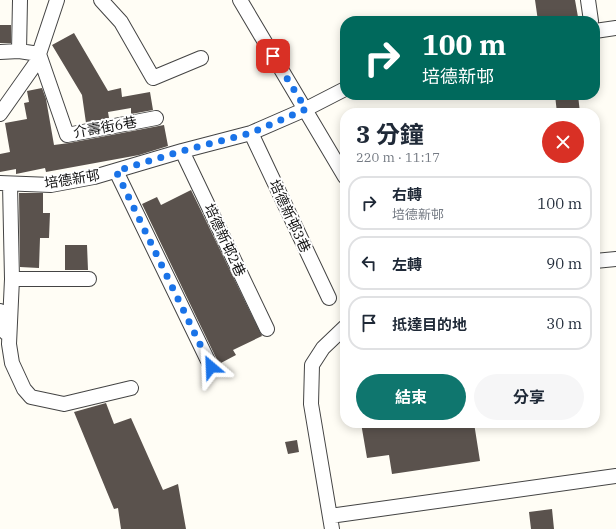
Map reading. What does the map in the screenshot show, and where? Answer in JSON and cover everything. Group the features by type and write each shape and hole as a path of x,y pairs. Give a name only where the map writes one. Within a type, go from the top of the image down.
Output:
{"street":[{"path":"19,51 20,0"},
{"path":"0,114 36,63 58,0"},
{"path":"101,0 121,22 153,78 201,58"},
{"path":"240,0 340,168"},
{"path":"588,0 590,16"},
{"path":"600,30 616,28"},
{"path":"0,52 19,51 39,54"},
{"name":"介壽街6巷","path":"39,54 67,135 156,118"},
{"name":"培德新邨","path":"5,184 50,185 94,177 116,171 182,151 251,133 306,109 340,92"},
{"name":"培德新邨3巷","path":"251,133 329,298"},
{"name":"培德新邨2巷","path":"182,151 267,329"},
{"path":"116,171 211,367"},
{"path":"5,184 12,279 10,344 12,363 24,389 31,397 64,404 131,388"},
{"path":"600,261 616,258"},
{"path":"12,279 89,279"},
{"path":"0,311 10,344"},
{"path":"340,332 323,348 312,365 311,404 331,522 616,476"}],"building":[{"path":"535,0 575,0 578,16 537,16"},
{"path":"0,25 11,25 11,43 0,43"},
{"path":"74,33 108,91 121,88 122,97 150,92 153,110 131,114 131,108 108,112 109,118 86,123 82,95 52,45"},
{"path":"42,88 46,99 54,145 164,125 168,146 139,155 46,172 45,168 16,174 16,169 0,172 0,154 10,152 5,123 27,119 24,103 29,102 27,91"},
{"path":"556,100 579,100 579,108 556,108"},
{"path":"191,190 262,336 233,350 236,355 219,364 142,204 157,197 161,205"},
{"path":"19,193 43,193 43,213 50,213 49,238 40,238 39,268 20,267"},
{"path":"65,245 87,245 88,270 65,270"},
{"path":"106,403 114,424 131,418 163,490 178,484 186,529 121,529 118,508 114,509 74,412"},
{"path":"362,428 475,428 480,461 392,474 389,455 367,458"},
{"path":"297,440 299,452 288,454 285,442"},
{"path":"552,509 554,529 531,529 529,512"}],"route":[{"path":"211,367 116,171 182,151 251,133 306,109 273,56"}]}
